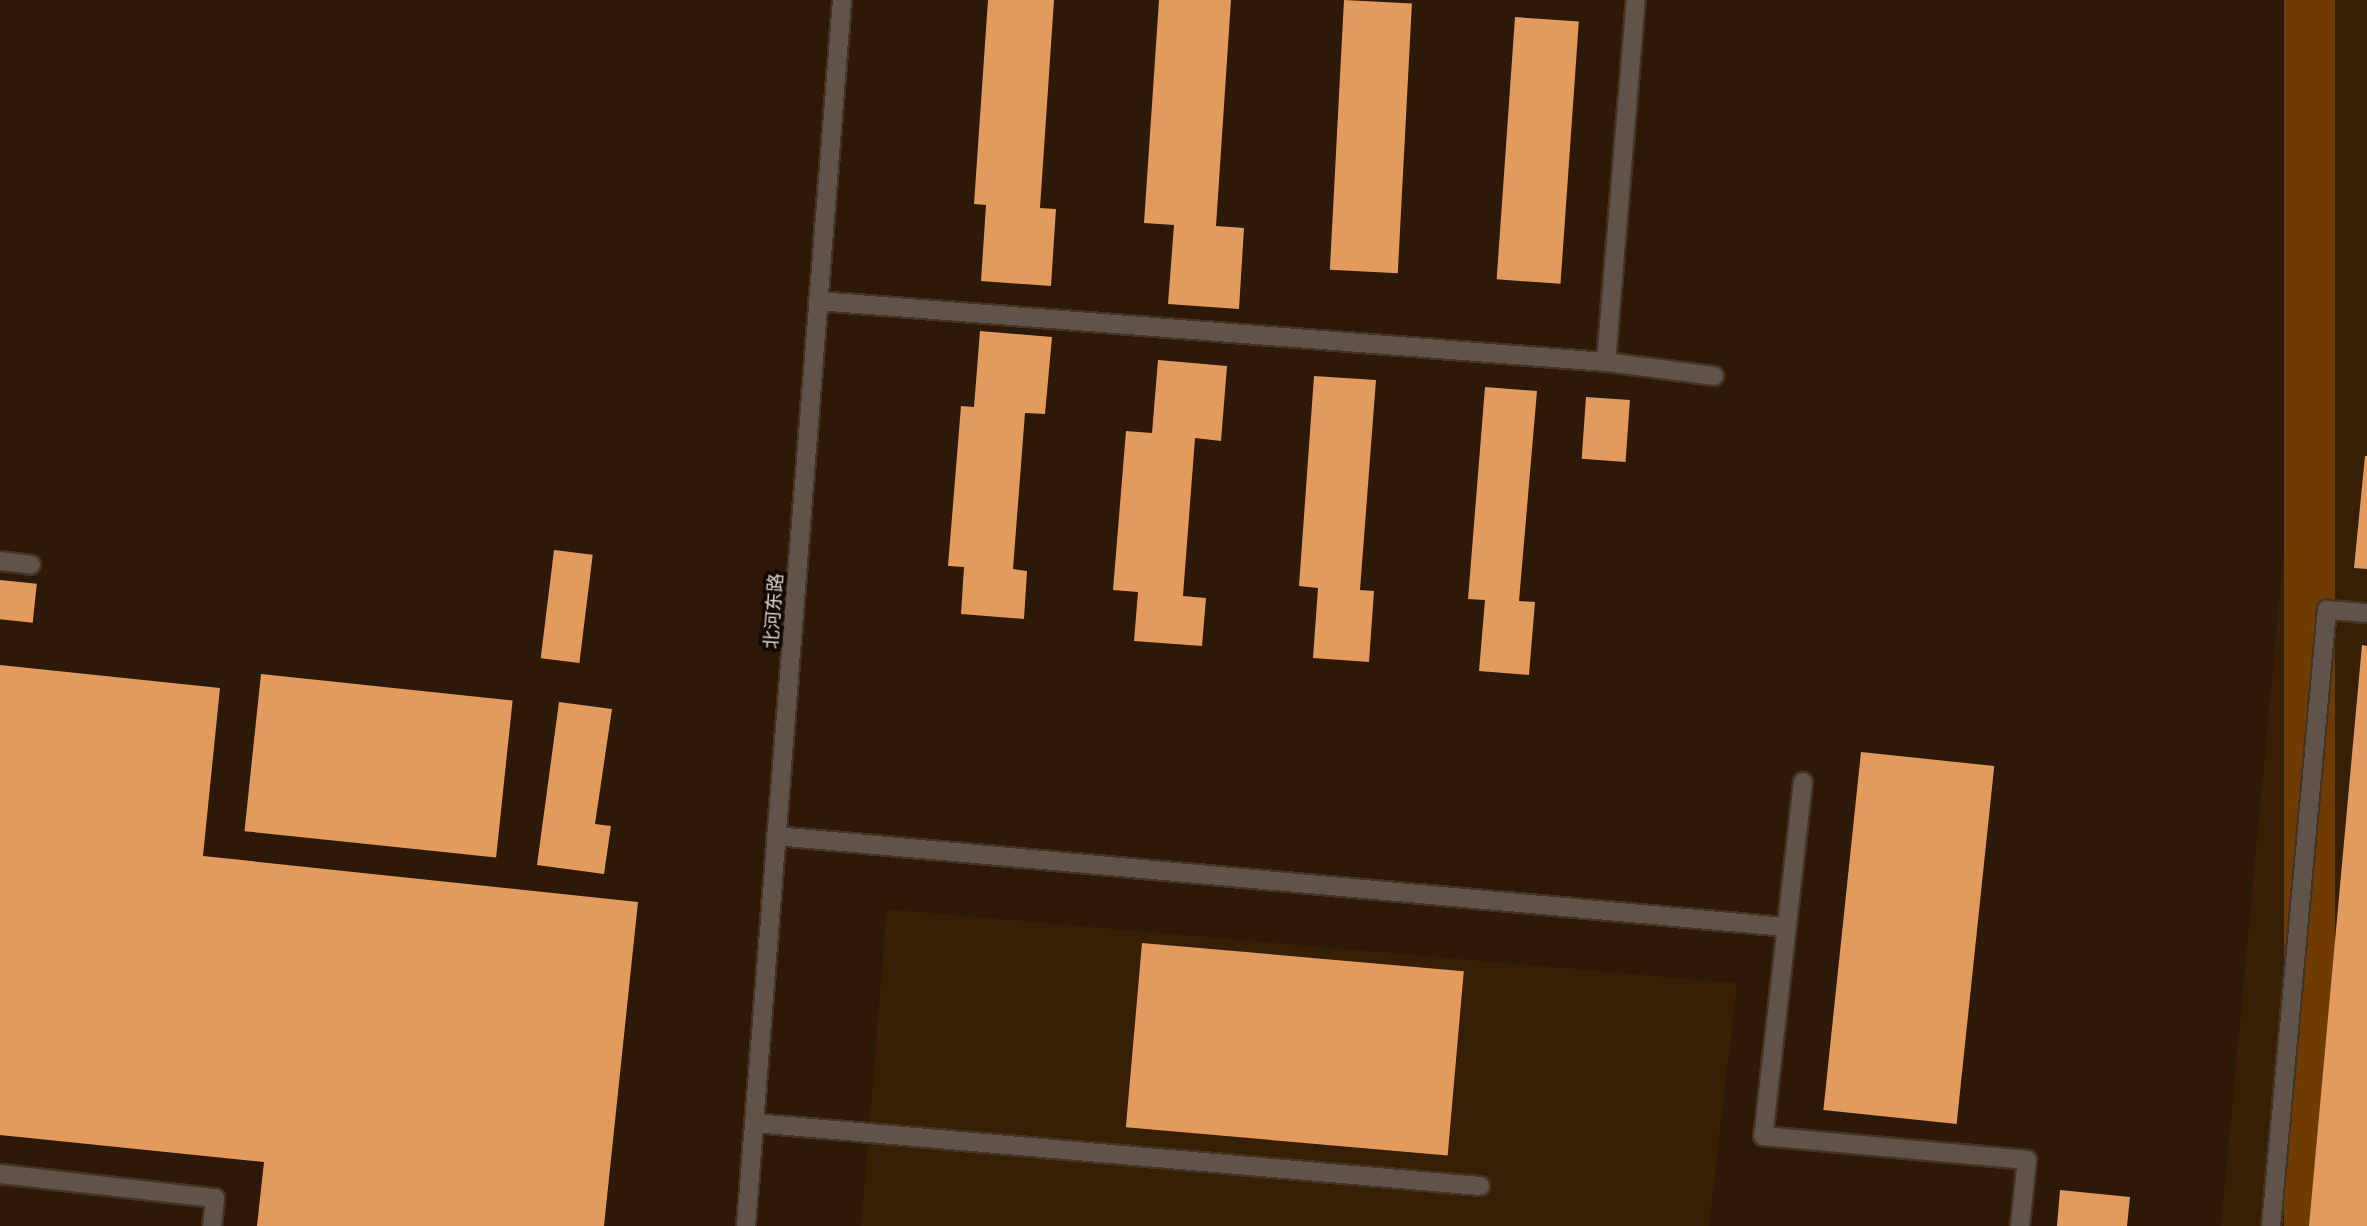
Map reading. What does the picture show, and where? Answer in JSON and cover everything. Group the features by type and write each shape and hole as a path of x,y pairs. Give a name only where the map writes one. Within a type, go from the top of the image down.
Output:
{"street":[{"name":"北河东路","path":"746,1226 842,0"},
{"path":"1606,362 1636,0"},
{"path":"818,301 1606,362 1714,376"},
{"path":"0,561 31,565"},
{"path":"2271,1226 2327,610 2367,613"},
{"path":"1803,782 1763,1136 2027,1160 2021,1226"},
{"path":"776,836 1786,927"},
{"path":"754,1123 1480,1186"},
{"path":"0,1174 215,1198 212,1226"}],"shaded area":[{"path":"2284,0 2335,0 2335,1226 2284,1226"},
{"path":"2335,0 2367,0 2367,1226 2221,1226"},
{"path":"887,909 1737,983 1709,1226 861,1226"}],"building":[{"path":"988,0 1054,0 1040,208 1056,209 1051,286 981,281 986,205 974,204"},
{"path":"1159,0 1231,0 1216,226 1244,228 1239,309 1168,304 1174,225 1144,223"},
{"path":"1344,0 1412,4 1398,273 1330,270"},
{"path":"1515,17 1579,21 1560,284 1497,279"},
{"path":"980,331 1052,337 1045,414 1025,413 1013,569 1027,571 1024,619 961,614 964,567 948,566 961,406 974,407"},
{"path":"1158,360 1227,366 1221,441 1195,438 1183,596 1206,598 1202,646 1134,641 1138,592 1113,590 1126,431 1152,433"},
{"path":"1314,376 1376,380 1360,590 1374,591 1369,662 1313,658 1318,588 1299,586"},
{"path":"1485,387 1537,391 1519,601 1535,602 1529,675 1479,671 1485,600 1468,599"},
{"path":"1586,397 1630,400 1626,462 1582,459"},
{"path":"2367,456 2367,569 2354,568"},
{"path":"554,550 593,555 579,663 541,658"},
{"path":"0,580 37,584 33,623 0,619"},
{"path":"2362,645 2367,646 2367,1226 2309,1226"},
{"path":"0,665 220,688 203,856 638,902 604,1226 257,1226 264,1162 0,1135"},
{"path":"261,674 513,700 496,858 244,831"},
{"path":"559,702 612,709 595,824 611,826 604,874 537,865"},
{"path":"1861,752 1994,766 1957,1124 1823,1110"},
{"path":"1142,943 1464,971 1448,1155 1126,1127"},
{"path":"2060,1190 2130,1197 2127,1226 2057,1226"}]}
